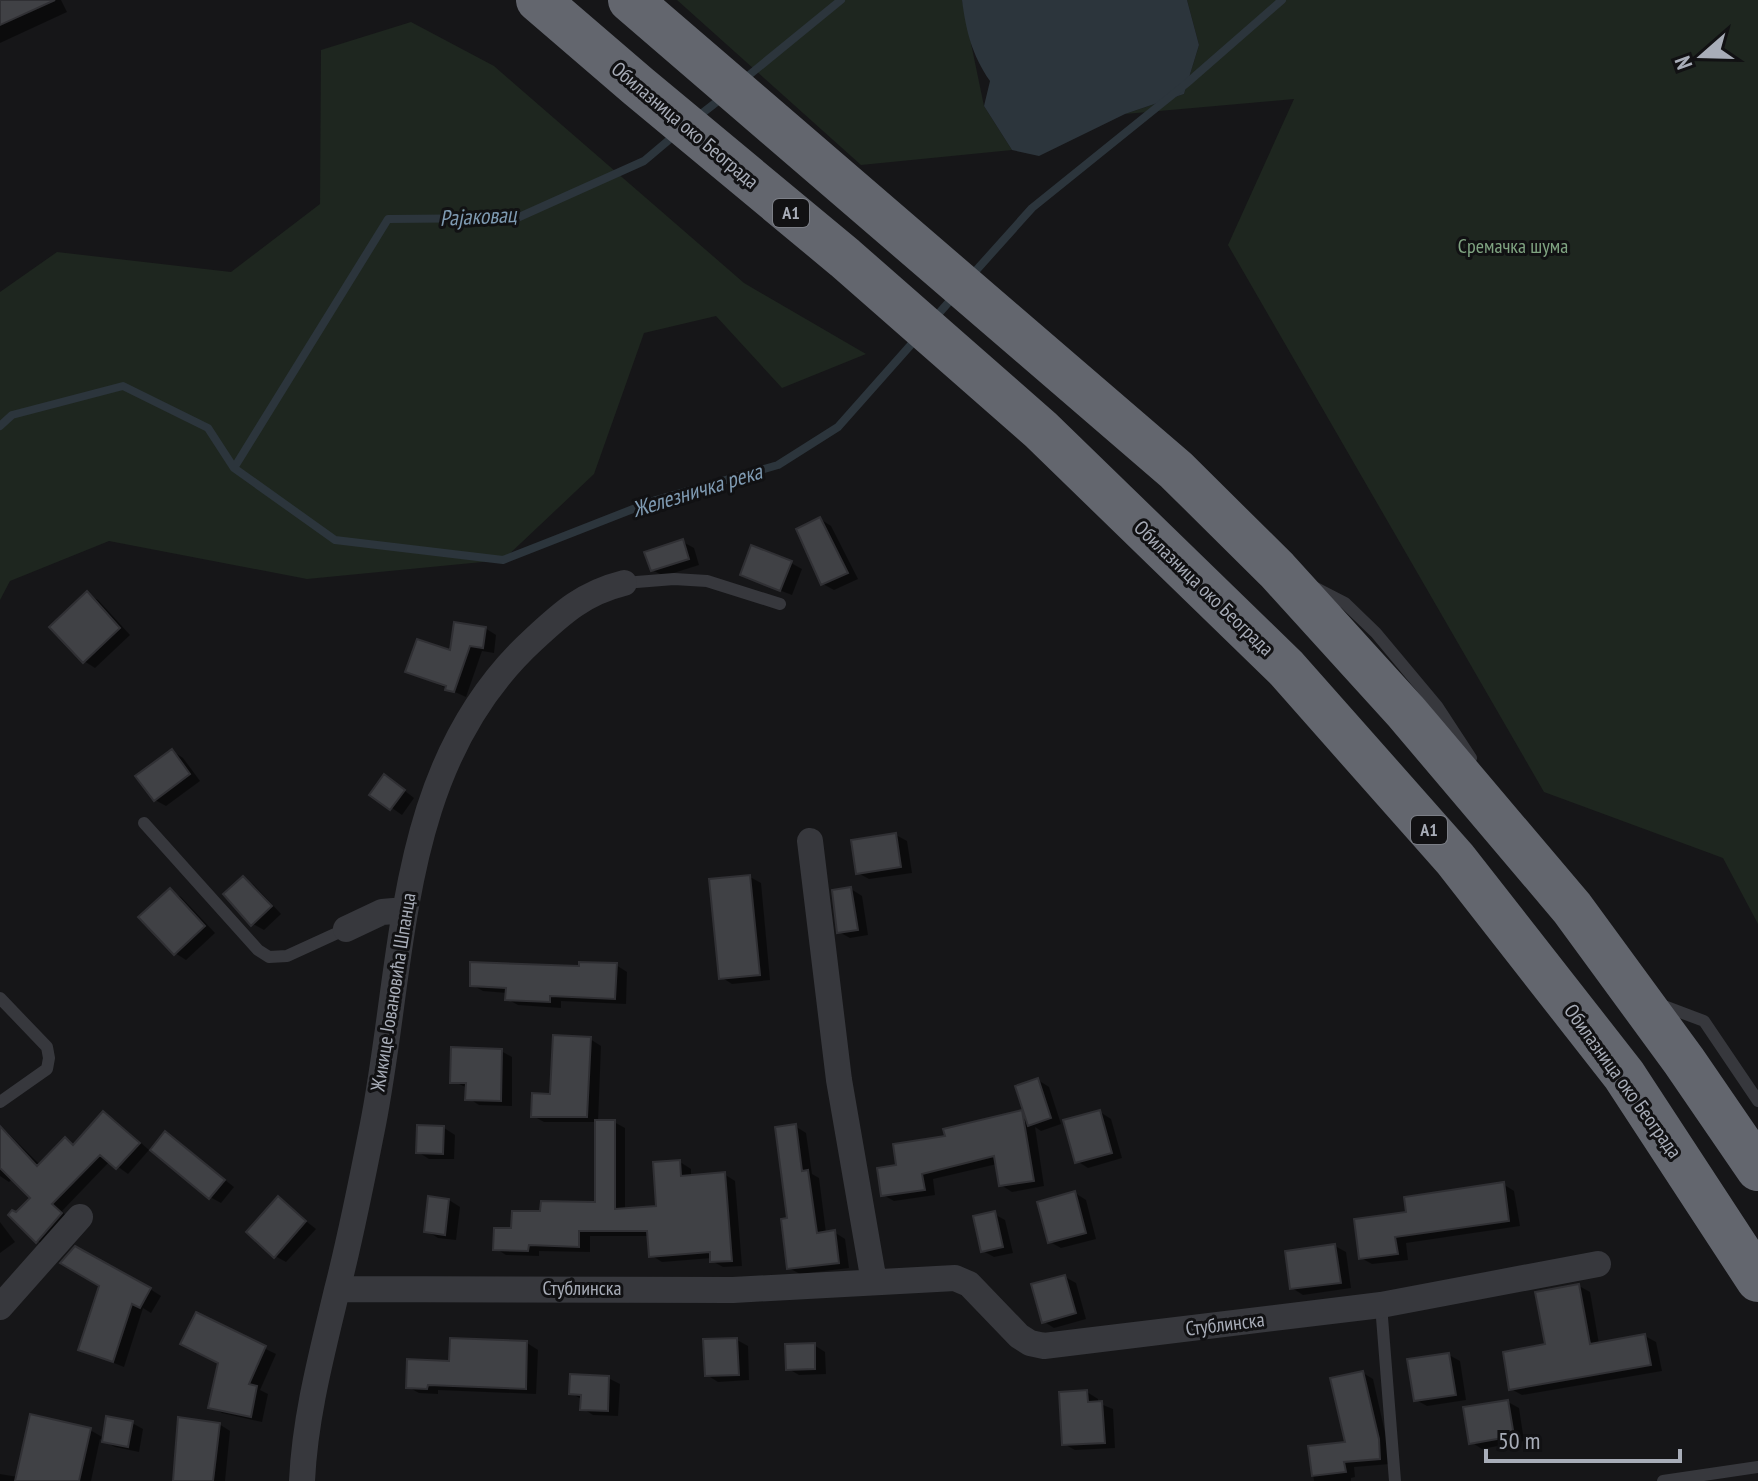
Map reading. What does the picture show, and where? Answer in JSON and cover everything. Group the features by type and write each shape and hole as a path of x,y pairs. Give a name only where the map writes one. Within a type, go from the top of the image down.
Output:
{"highway":[{"name":"Обилазница око Београда","path":"538,0 845,258 1041,430 1286,668 1455,859 1624,1075 1758,1280"},
{"path":"630,0 1176,470 1277,570 1406,712 1572,908 1758,1169"}],"street":[{"name":"Жикице Јовановића Шпанца","path":"302,1481 320,1355 338,1289 374,1121 410,880 433,794 449,753 466,723 507,664 559,616 599,590 624,583"},
{"path":"810,841 839,1080 874,1282"},
{"path":"346,929 382,912 405,910"},
{"path":"0,1307 80,1217"},
{"name":"Стублинска","path":"338,1289 733,1290 946,1277 961,1279 1019,1336 1030,1343 1044,1346 1381,1305 1598,1264"}],"lane":[{"path":"1277,570 1345,603 1376,633 1437,706 1475,766"},
{"path":"624,583 674,579 707,581 780,604"},
{"path":"1482,780 1501,823"},
{"path":"144,823 258,950 269,957 287,956 346,929"},
{"path":"1635,994 1704,1021 1758,1101"},
{"path":"0,998 47,1047 49,1058 47,1069 0,1102"},
{"path":"1381,1305 1395,1481"},
{"path":"1663,1481 1758,1467"}],"green space":[{"path":"677,0 962,0 984,106 1012,150 861,165"},
{"name":"Сремачка шума","path":"1187,0 1758,0 1758,924 1723,858 1544,792 1228,245 1294,99 1125,114 1184,94 1199,45"},
{"path":"411,22 494,66 744,283 866,354 782,388 716,316 644,333 594,474 503,560 307,579 109,541 10,581 0,600 0,292 57,252 231,272 320,204 321,50"}],"shaded area":[{"path":"962,0 1187,0 1199,45 1184,94 1125,114 1039,156 1012,150 984,106 990,81 971,42"}],"building":[{"path":"0,0 55,0 0,25"},
{"path":"820,517 848,573 821,585 796,529"},
{"path":"683,539 689,559 651,571 644,552"},
{"path":"751,545 792,561 780,591 740,575"},
{"path":"87,591 120,628 83,663 49,627"},
{"path":"454,622 486,627 483,648 470,646 454,692 445,690 446,686 405,672 417,639 450,650"},
{"path":"172,749 190,774 154,801 135,776"},
{"path":"384,774 405,790 390,810 369,795"},
{"path":"896,833 901,867 856,874 851,840"},
{"path":"750,875 760,975 719,979 709,879"},
{"path":"243,876 272,906 251,926 223,894"},
{"path":"851,887 858,930 837,933 832,890"},
{"path":"170,888 205,926 174,955 138,917"},
{"path":"470,962 579,966 579,962 617,963 615,999 550,996 550,1002 505,1000 506,988 470,986"},
{"path":"553,1035 591,1037 587,1117 531,1117 532,1093 550,1094"},
{"path":"451,1047 502,1049 501,1101 465,1100 466,1083 450,1083"},
{"path":"1038,1078 1051,1118 1028,1126 1015,1086"},
{"path":"1022,1110 1034,1181 999,1186 994,1156 922,1174 925,1190 881,1196 877,1168 896,1165 893,1144 945,1136 943,1129"},
{"path":"1100,1110 1112,1153 1075,1163 1063,1120"},
{"path":"103,1111 140,1143 116,1169 100,1155 52,1204 62,1213 36,1243 8,1215 12,1210 16,1212 30,1198 0,1168 0,1126 37,1166 65,1137 73,1145"},
{"path":"595,1120 615,1120 615,1209 656,1206 653,1162 680,1160 681,1176 725,1172 732,1261 710,1262 710,1252 649,1257 647,1231 579,1231 579,1247 529,1245 528,1251 493,1250 494,1228 511,1228 512,1211 540,1211 541,1201 595,1202"},
{"path":"796,1124 802,1171 808,1170 817,1233 835,1230 839,1263 787,1269 781,1219 787,1218 775,1127"},
{"path":"417,1125 444,1126 443,1154 416,1153"},
{"path":"165,1131 225,1180 209,1199 150,1150"},
{"path":"1504,1182 1509,1221 1395,1237 1398,1254 1359,1259 1354,1219 1406,1212 1404,1197"},
{"path":"1075,1191 1086,1233 1048,1243 1037,1202"},
{"path":"278,1196 306,1221 274,1258 246,1232"},
{"path":"428,1196 449,1199 445,1235 424,1232"},
{"path":"995,1211 1003,1247 981,1252 973,1216"},
{"path":"1335,1244 1341,1283 1290,1289 1285,1251"},
{"path":"75,1246 151,1288 140,1308 132,1304 113,1362 78,1350 99,1286 60,1263"},
{"path":"1065,1275 1076,1313 1042,1323 1031,1284"},
{"path":"1579,1284 1590,1344 1645,1334 1651,1365 1509,1390 1503,1352 1545,1344 1535,1292"},
{"path":"196,1312 266,1346 249,1384 257,1386 251,1417 208,1408 218,1363 180,1344"},
{"path":"450,1338 527,1341 526,1389 428,1385 427,1389 406,1388 407,1359 449,1361"},
{"path":"737,1338 739,1375 705,1376 703,1339"},
{"path":"815,1343 815,1369 786,1370 785,1344"},
{"path":"1449,1353 1456,1395 1414,1401 1407,1359"},
{"path":"1363,1371 1379,1439 1380,1459 1344,1462 1346,1472 1312,1476 1308,1446 1345,1442 1330,1378"},
{"path":"570,1374 609,1376 608,1411 580,1410 581,1395 569,1394"},
{"path":"1087,1390 1088,1402 1102,1401 1105,1443 1062,1445 1059,1392"},
{"path":"1508,1400 1514,1436 1469,1444 1463,1407"},
{"path":"30,1414 91,1428 79,1481 15,1481"},
{"path":"106,1416 133,1421 128,1447 102,1442"},
{"path":"178,1417 220,1423 213,1481 173,1481"}],"waterway":[{"name":"Рајаковац","path":"743,80 841,0"},
{"name":"Железничка река","path":"972,275 1032,208 1187,83 1282,0"},
{"name":"Рајаковац","path":"696,118 723,97"},
{"name":"Рајаковац","path":"234,468 388,219 517,218 644,161 676,134"},
{"name":"Железничка река","path":"933,320 955,295"},
{"name":"Железничка река","path":"0,426 12,415 123,386 208,428 234,468 335,540 503,560 656,500 778,465 838,427 916,339"}]}
